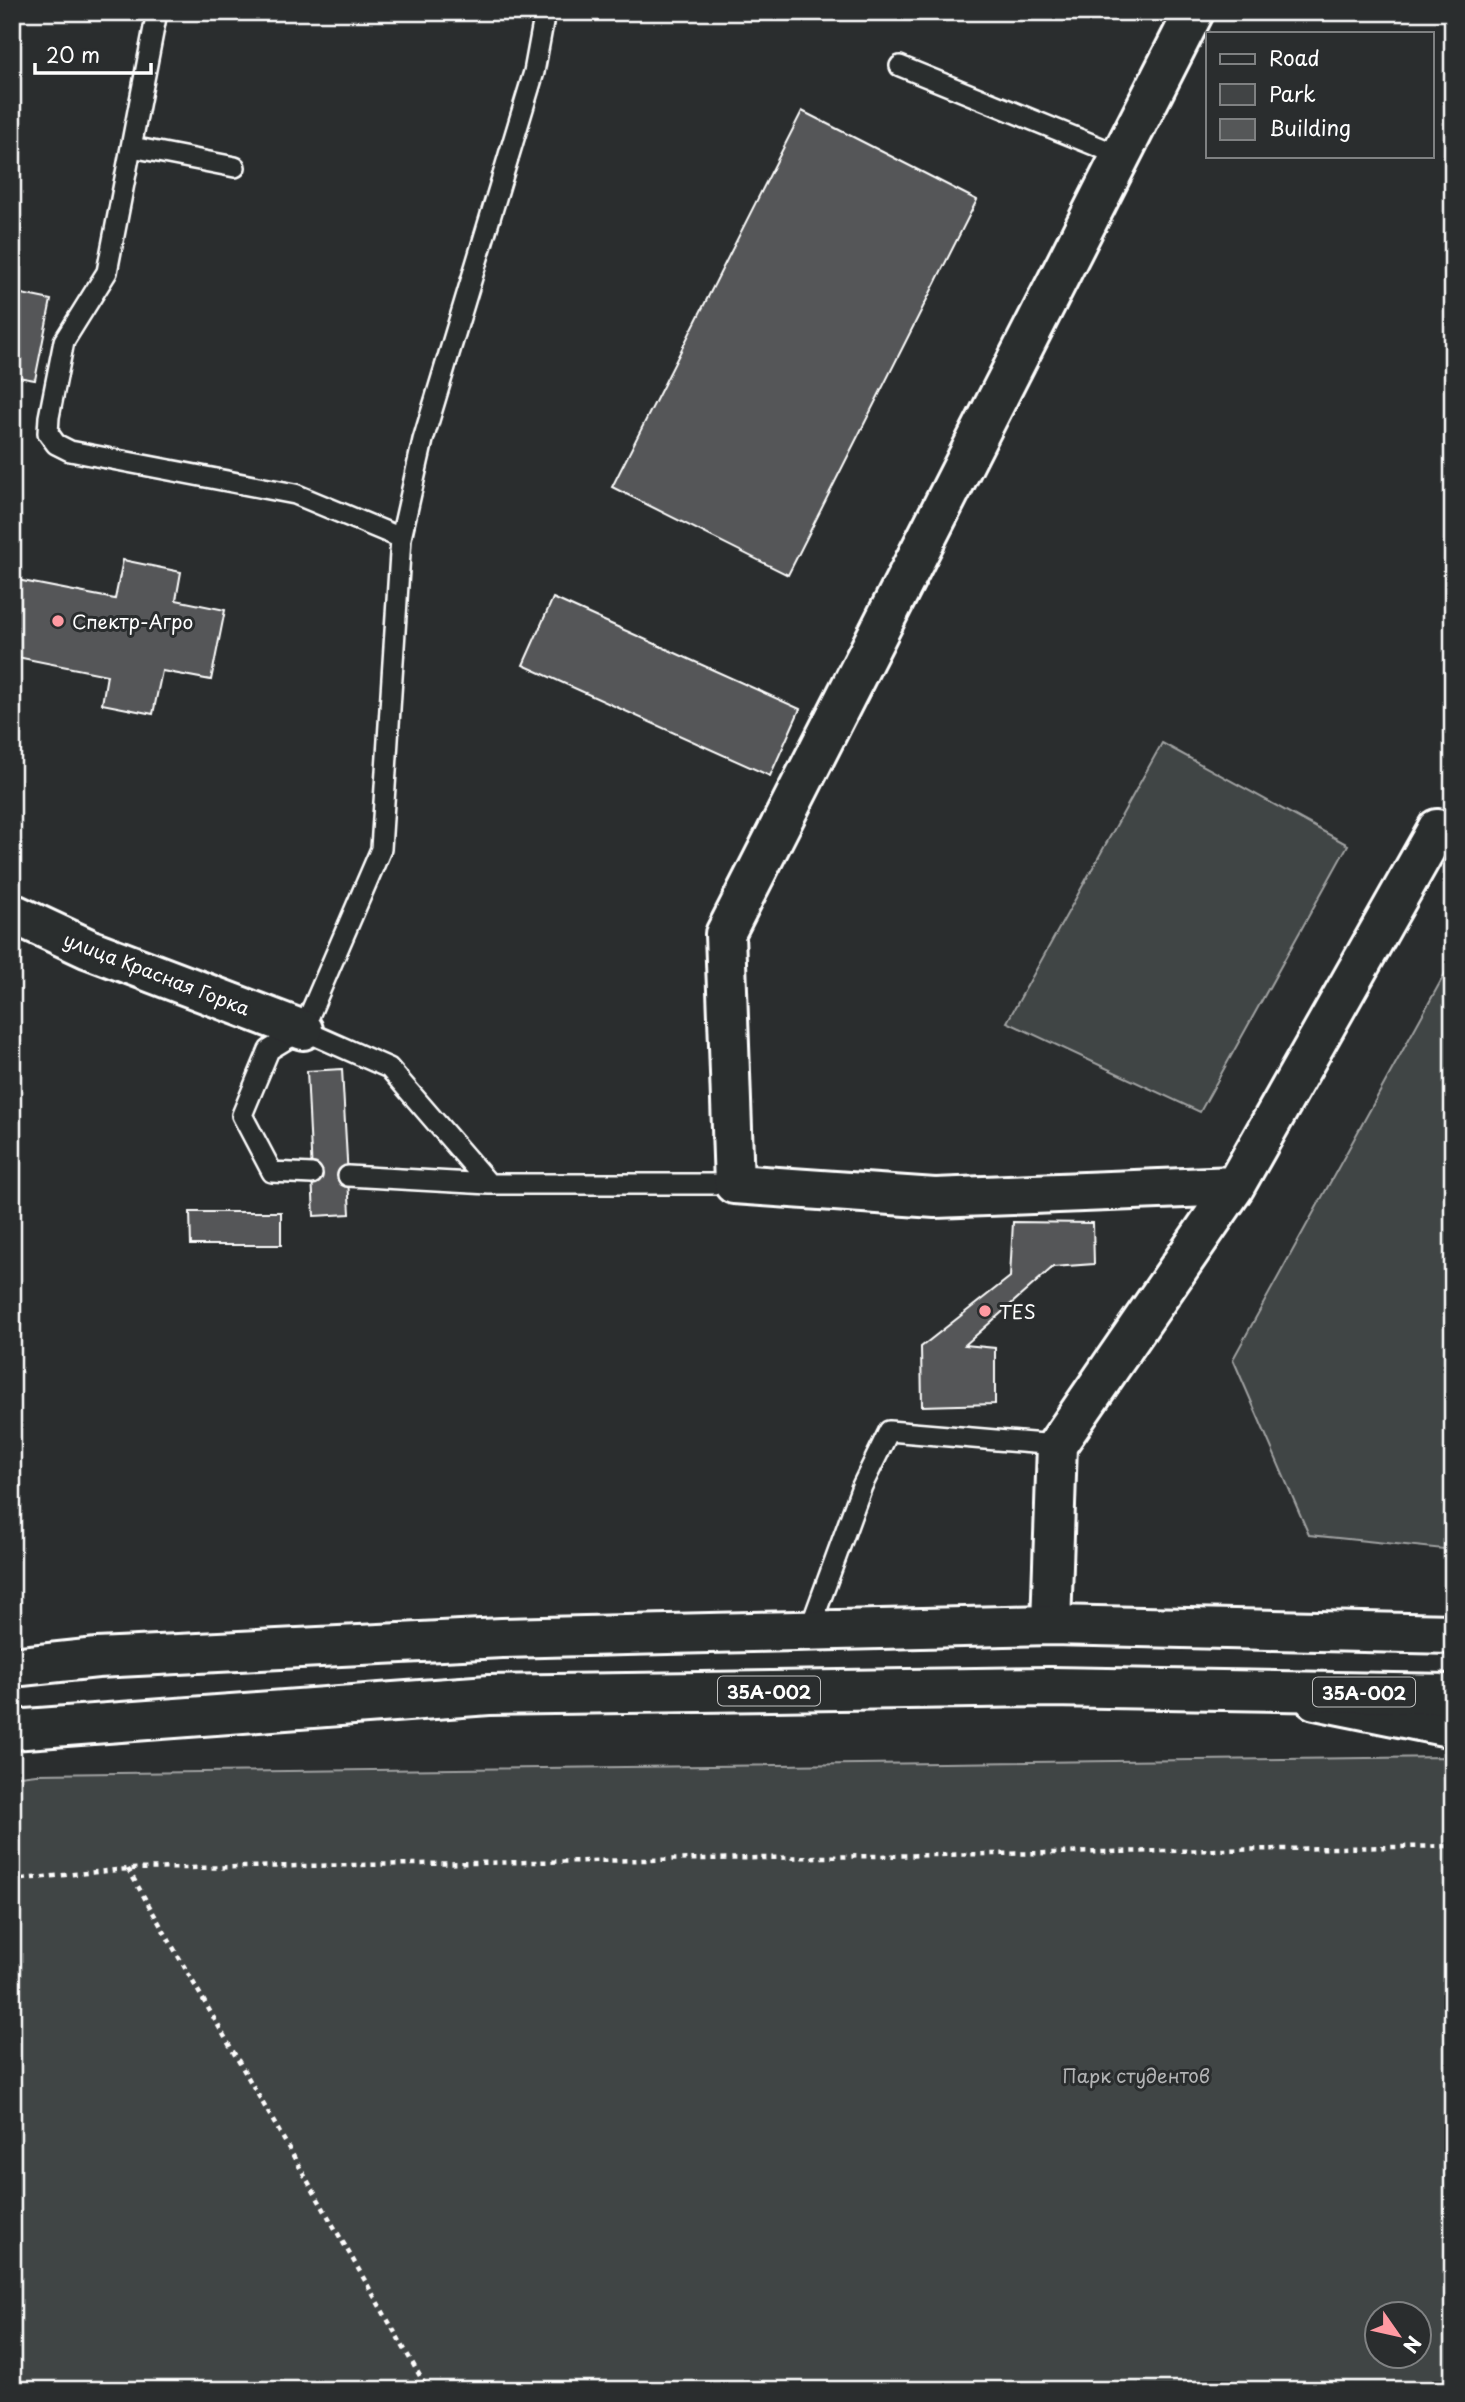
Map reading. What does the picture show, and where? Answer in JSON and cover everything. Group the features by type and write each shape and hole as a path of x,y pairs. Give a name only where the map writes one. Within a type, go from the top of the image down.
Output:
{"street":[{"path":"1194,12 726,934 734,1184 935,1198 1235,1186"},
{"path":"1051,1625 1057,1445 1235,1186 1437,829 1453,836"},
{"name":"улица Красная Горка","path":"12,913 89,949 303,1030"},
{"path":"12,1667 97,1658 502,1638 1051,1625 1453,1634"},
{"name":"35А-002","path":"12,1730 489,1695 1049,1687 1453,1694"},
{"path":"1276,1690 1376,1714 1453,1728"}],"lane":[{"path":"157,12 107,272 64,341 48,433 56,444 70,451 295,494 401,538"},
{"path":"312,1174 272,1172 242,1115 269,1050 303,1030 381,849 401,538 423,440 534,72 545,12"},
{"path":"900,66 1121,156"},
{"path":"132,147 235,167"},
{"path":"303,1030 389,1068 489,1184"},
{"path":"348,1176 489,1184 734,1184"},
{"path":"810,1631 862,1486 889,1431 1057,1445"}],"path":[{"path":"12,1880 128,1869 1453,1846"},
{"path":"128,1869 428,2390"}],"green space":[{"path":"1162,743 1348,845 1200,1112 1007,1022"},
{"path":"1453,959 1453,1550 1309,1535 1233,1359"},
{"name":"Парк студентов","path":"1450,1757 1453,1759 1453,2390 12,2390 12,1777 36,1774"}],"building":[{"path":"802,111 977,200 788,575 612,487"},
{"path":"12,292 51,300 35,380 12,376"},
{"path":"123,560 181,572 176,600 225,610 211,680 162,671 153,714 102,704 107,675 12,656 12,579 115,599"},
{"path":"553,598 800,709 770,776 523,665"},
{"path":"342,1069 350,1214 314,1216 307,1071"},
{"path":"190,1212 281,1212 281,1245 191,1245"},
{"name":"TES","path":"1013,1222 1093,1223 1094,1264 1053,1267 965,1345 995,1348 995,1404 922,1406 921,1347 1010,1277"}],"place":[{"name":"Спектр-Агро","path":"58,621"},
{"name":"TES","path":"985,1311"}]}
